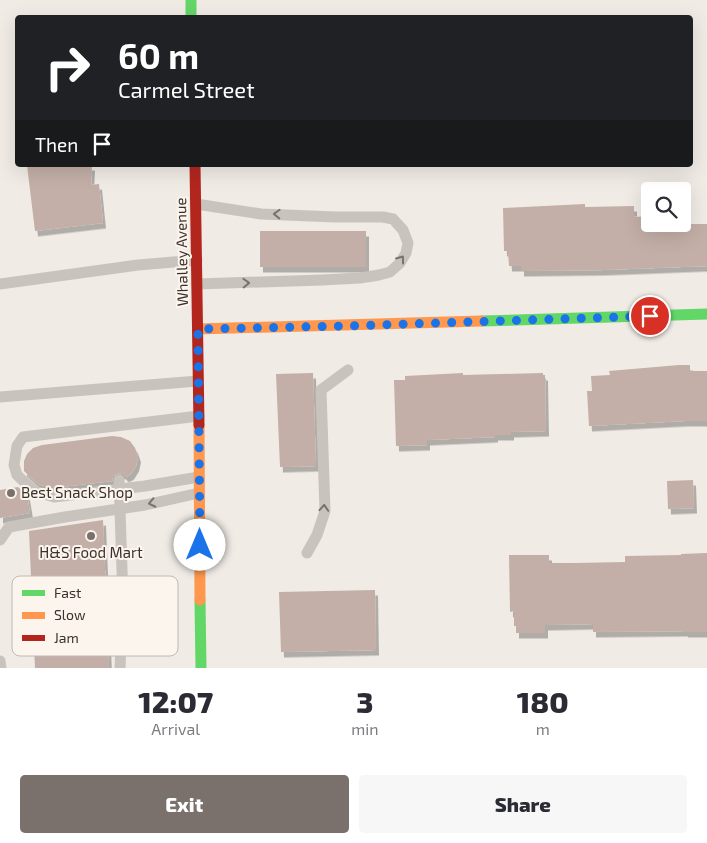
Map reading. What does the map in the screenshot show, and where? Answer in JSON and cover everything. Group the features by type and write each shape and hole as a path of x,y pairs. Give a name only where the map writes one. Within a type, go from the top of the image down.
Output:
{"main road":[{"path":"191,0 192,15"},
{"name":"Whalley Avenue","path":"195,167 201,668"},
{"path":"198,329 707,314"}],"lane":[{"path":"196,204 261,214 383,217 393,219 403,230 408,243 406,253 400,263 390,272 379,275 322,280 197,284"},
{"path":"0,284 138,265 197,260"},
{"path":"308,553 317,535 325,511 321,390 348,370"},
{"path":"0,397 198,381"},
{"path":"199,416 115,432 42,440 23,437 17,446 14,465 17,475 34,491 48,492 54,497 86,489 200,477"},
{"path":"120,485 122,576"},
{"path":"0,540 9,527 145,505 200,493"},
{"path":"0,661 1,668"}],"building":[{"path":"27,167 92,167 91,185 99,184 103,223 35,231"},
{"path":"585,204 585,207 634,206 634,217 641,217 641,232 691,232 691,224 707,224 707,266 521,271 521,266 509,266 508,251 504,251 503,208"},
{"path":"260,231 366,231 366,267 260,267"},
{"path":"690,365 690,371 707,371 707,421 589,426 587,391 592,391 591,376 610,375 609,371"},
{"path":"313,373 316,466 280,467 276,374"},
{"path":"463,373 463,375 543,373 545,375 546,431 511,432 511,435 495,435 495,437 427,440 427,445 396,446 394,380 405,380 405,376"},
{"path":"112,436 130,441 135,448 138,457 136,466 131,474 126,477 118,473 113,476 112,481 52,488 38,484 24,471 24,461 27,454 33,448 42,445"},
{"path":"693,480 694,508 668,509 667,481"},
{"path":"18,487 27,495 30,513 0,518 0,490"},
{"path":"103,520 105,576 31,576 29,531"},
{"path":"707,553 707,632 593,632 593,624 545,625 545,633 516,633 514,611 510,612 509,555 549,555 549,563 574,563 625,562 625,556"},
{"path":"375,590 376,650 281,652 279,592"},
{"path":"34,656 109,656 109,668 35,668"}],"traffic: fast":[{"path":"191,0 191,15"},
{"path":"482,321 707,314"},
{"path":"200,600 201,668"}],"traffic: slow":[{"path":"198,329 482,321"},
{"path":"199,425 200,600"}],"traffic: jam":[{"path":"195,167 199,425"}],"place":[{"name":"Best Snack Shop","path":"11,493"},
{"name":"H&S Food Mart","path":"91,536"}],"route":[{"path":"200,545 198,329 650,316"}]}
